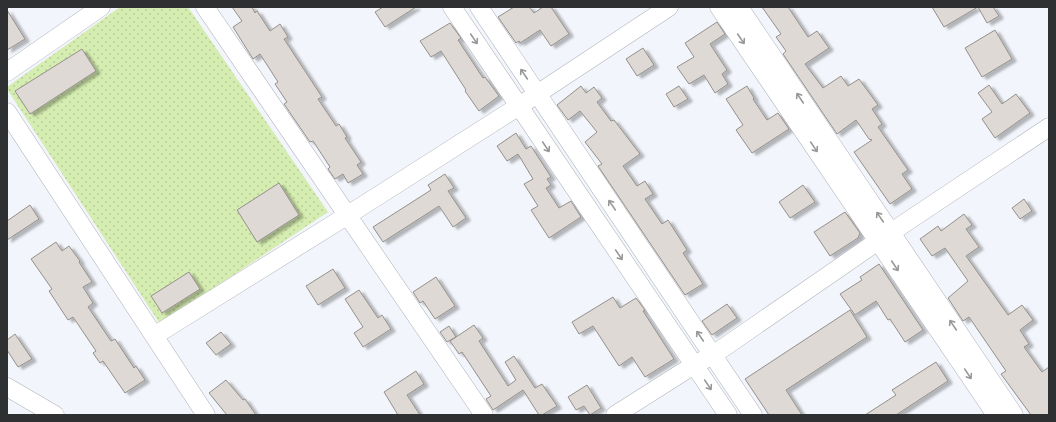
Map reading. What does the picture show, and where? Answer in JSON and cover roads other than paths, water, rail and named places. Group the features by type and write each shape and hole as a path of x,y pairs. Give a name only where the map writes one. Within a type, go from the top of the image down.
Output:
{"street":[{"path":"7,72 101,7"},
{"path":"205,7 484,415"},
{"path":"452,7 728,415"},
{"path":"479,7 753,415"},
{"path":"154,336 348,216 669,7"},
{"path":"719,7 1014,415"},
{"path":"738,7 885,237 996,415"},
{"path":"7,112 206,415"},
{"path":"615,415 694,365 713,355 1049,127"},
{"path":"7,387 55,415"}]}
